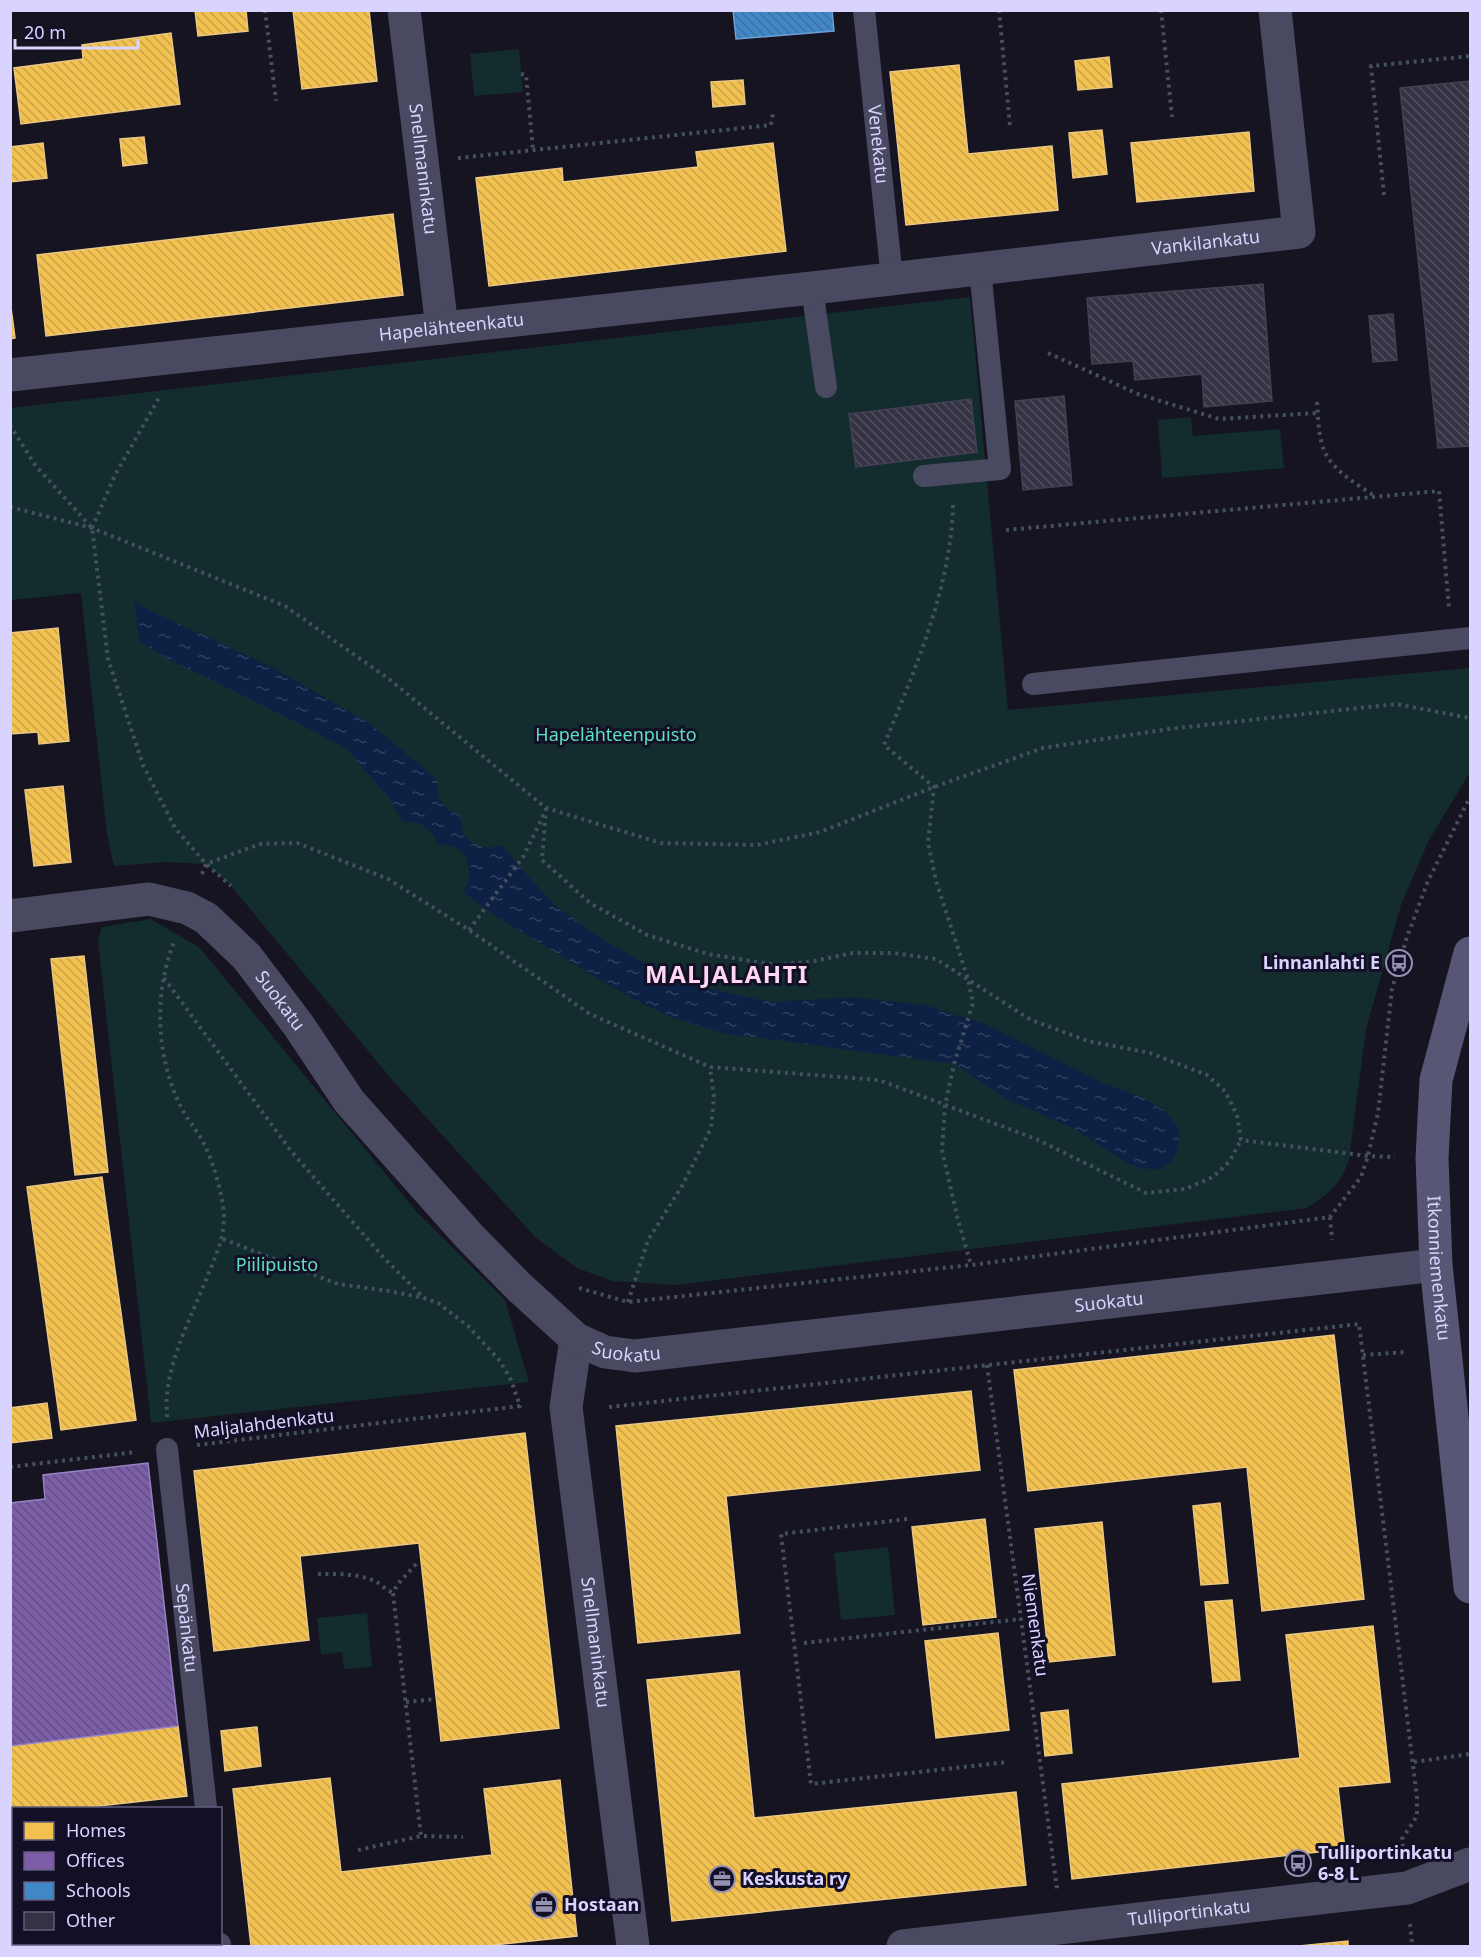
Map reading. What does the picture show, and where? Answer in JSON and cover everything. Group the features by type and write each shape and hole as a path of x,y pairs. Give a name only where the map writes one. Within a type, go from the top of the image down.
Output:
{"main road":[{"name":"Itkonniemenkatu","path":"1470,953 1436,1080 1432,1158 1436,1265 1470,1587"}],"street":[{"name":"Snellmaninkatu","path":"404,10 442,328"},
{"name":"Vankilankatu","path":"892,279 1299,232 1275,10"},
{"name":"Hapelähteenkatu","path":"10,375 892,279"},
{"name":"Suokatu","path":"10,916 149,899 187,908 206,918 248,957 299,1026 348,1101 470,1236 519,1287 576,1339 605,1352 635,1356 1436,1265"},
{"name":"Snellmaninkatu","path":"576,1339 566,1407 633,1947"},
{"name":"Tulliportinkatu","path":"903,1947 1407,1888 1470,1864"}],"lane":[{"name":"Venekatu","path":"864,10 892,279"},
{"path":"924,476 1000,469 980,269"},
{"path":"812,288 826,387"},
{"path":"1033,684 1461,639"},
{"name":"Sepänkatu","path":"167,1449 206,1807"}],"path":[{"path":"265,10 276,101"},
{"path":"999,10 1010,126"},
{"path":"1161,10 1172,117"},
{"path":"1384,195 1371,66 1470,56"},
{"path":"521,74 526,75 533,150"},
{"path":"457,158 771,125 773,113"},
{"path":"1048,352 1138,394 1219,419 1318,413"},
{"path":"162,393 115,475 92,528 108,659 143,765 176,828"},
{"path":"1317,402 1321,441 1327,456 1343,476 1376,497"},
{"path":"10,425 35,465 92,528"},
{"path":"934,787 884,746 936,606 952,529 954,473"},
{"path":"1006,530 1439,491 1461,639"},
{"path":"10,507 92,528 285,606 389,679 546,808 661,843 757,845 820,832 934,787 1043,748 1169,729 1396,705 1470,718"},
{"path":"934,787 928,843 936,881 968,979 973,1003 954,1064 945,1105 942,1150 971,1265"},
{"path":"710,1067 714,1097 711,1128 682,1186 648,1240 628,1302 971,1265 1330,1217 1361,1177 1368,1156 1378,1113 1392,989 1407,937 1428,881 1470,797"},
{"path":"469,930 523,857 546,808"},
{"path":"167,1449 167,1395 173,1367 183,1336 223,1239 222,1205 206,1147 183,1110 171,1084 160,1027 160,998 169,955 206,864 260,844 297,843 388,879 469,930 590,1014 710,1067 879,1080 1036,1139 1146,1193 1185,1189 1213,1177 1229,1162 1241,1140 1236,1115 1225,1091 1207,1075 1150,1053 1088,1041 1031,1020 936,959 893,952 853,952 814,962 776,965 708,954 647,936 590,903 542,860 546,808"},
{"path":"164,978 291,1151 384,1258 424,1298"},
{"path":"1241,1140 1368,1156"},
{"path":"223,1239 338,1284 424,1298"},
{"name":"Maljalahdenkatu","path":"10,1467 520,1406 511,1380 500,1361 483,1341 452,1313 438,1303 424,1298"},
{"path":"609,1407 1359,1324 1414,1762 1417,1816 1402,1839"},
{"name":"Niemenkatu","path":"987,1365 1057,1889"},
{"path":"907,1519 781,1534 811,1784 1008,1762"},
{"path":"416,1564 397,1585 393,1593 421,1836"},
{"path":"318,1574 361,1576 393,1593"},
{"path":"804,1643 1021,1619"},
{"path":"406,1702 436,1699"},
{"path":"1414,1762 1470,1754"},
{"path":"358,1850 421,1836 463,1837"}],"green space":[{"path":"519,49 523,92 474,96 470,54"},
{"name":"Hapelähteenpuisto","path":"970,297 1008,710 1470,668 1470,772 1429,840 1401,905 1366,1029 1346,1168 1333,1188 1307,1208 677,1285 612,1281 577,1268 536,1238 394,1082 231,886 206,864 165,862 114,866 107,835 81,593 11,600 10,408"},
{"path":"1191,417 1193,436 1280,429 1284,468 1162,478 1158,420"},
{"name":"Piilipuisto","path":"151,919 200,948 416,1211 505,1300 529,1382 151,1423 98,940 102,927"},
{"path":"888,1547 895,1615 841,1620 834,1553"},
{"path":"367,1613 372,1667 344,1669 342,1652 321,1655 317,1618"}],"water":[{"path":"134,603 274,668 369,723 438,780 439,798 445,807 461,816 463,832 467,838 479,846 502,845 557,907 605,941 656,970 711,989 770,1002 852,997 925,1005 985,1024 1104,1083 1145,1099 1164,1111 1175,1123 1180,1135 1177,1152 1161,1169 1146,1169 1131,1165 1072,1128 1005,1098 954,1064 722,1033 671,1017 633,999 499,918 463,892 469,875 467,859 456,848 438,845 433,834 420,824 403,822 391,801 346,748 170,660 140,642"}],"building: Homes":[{"path":"195,10 246,10 248,31 198,36"},
{"path":"293,10 369,10 377,81 302,89"},
{"path":"171,33 180,104 21,124 14,68 83,59 82,45"},
{"path":"1109,57 1112,87 1078,90 1075,61"},
{"path":"959,65 968,154 1052,146 1058,210 906,225 890,72"},
{"path":"743,80 745,104 713,107 711,82"},
{"path":"1102,130 1107,174 1073,178 1069,133"},
{"path":"1249,132 1254,191 1137,202 1131,143"},
{"path":"144,137 147,163 123,166 120,139"},
{"path":"43,143 47,178 10,182 10,147"},
{"path":"773,143 786,251 489,286 476,178 562,168 563,182 698,167 696,152"},
{"path":"393,214 403,295 46,336 37,255"},
{"path":"10,300 15,338 10,339"},
{"path":"58,628 69,741 39,744 38,732 10,734 10,633"},
{"path":"63,786 71,862 34,866 25,790"},
{"path":"84,956 108,1172 75,1175 51,959"},
{"path":"102,1177 136,1420 61,1430 27,1187"},
{"path":"1334,1335 1364,1599 1262,1611 1247,1467 1028,1491 1014,1370"},
{"path":"971,1391 980,1470 726,1496 740,1633 638,1643 616,1426"},
{"path":"47,1403 52,1438 10,1443 10,1408"},
{"path":"525,1433 559,1728 441,1741 419,1543 300,1556 309,1640 214,1651 194,1471"},
{"path":"1220,1503 1228,1583 1201,1585 1193,1506"},
{"path":"985,1519 996,1617 923,1625 912,1527"},
{"path":"1102,1522 1115,1655 1049,1662 1035,1529"},
{"path":"1232,1600 1240,1680 1213,1682 1205,1602"},
{"path":"1373,1626 1390,1782 1338,1787 1345,1849 1072,1879 1062,1784 1300,1758 1286,1635"},
{"path":"998,1633 1009,1730 936,1738 925,1641"},
{"path":"739,1671 754,1818 1016,1792 1026,1885 672,1921 647,1680"},
{"path":"1068,1710 1072,1753 1045,1756 1041,1713"},
{"path":"178,1726 187,1796 90,1807 12,1807 12,1816 10,1817 10,1746"},
{"path":"257,1727 261,1766 225,1771 221,1731"},
{"path":"330,1778 341,1872 492,1855 484,1789 560,1780 577,1936 485,1946 251,1946 233,1789"},
{"path":"1348,1941 1348,1946 1299,1946"}],"building: Offices":[{"path":"148,1463 178,1726 10,1746 10,1503 45,1499 43,1475"}],"building: Schools":[{"path":"733,10 832,10 834,31 736,39"}],"building: Other":[{"path":"1470,81 1470,446 1438,448 1400,88"},
{"path":"1263,284 1272,401 1204,407 1202,374 1135,380 1133,361 1092,364 1087,298"},
{"path":"1393,314 1397,360 1373,362 1369,316"},
{"path":"1064,396 1072,485 1023,490 1015,401"},
{"path":"971,399 977,452 856,467 849,414"}],"place":[{"name":"Linnanlahti E","path":"1399,963"},
{"name":"Tulliportinkatu 6-8 L","path":"1298,1863"},
{"name":"Keskusta ry","path":"722,1879"},
{"name":"Hostaan","path":"544,1905"}],"district":[{"name":"MALJALAHTI","path":"727,975"}]}
